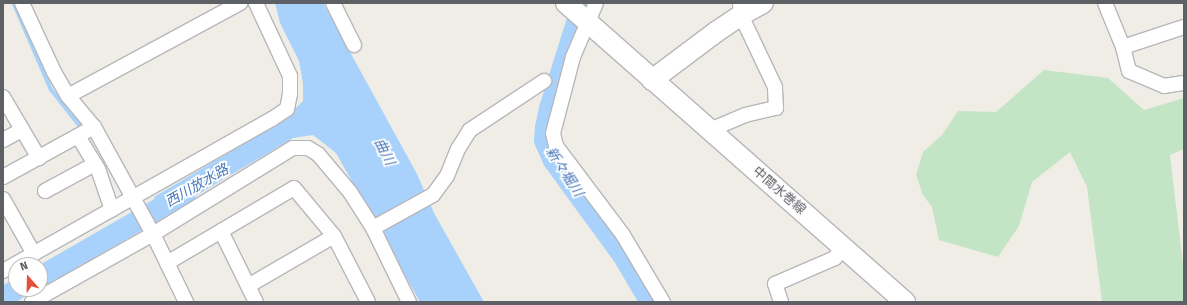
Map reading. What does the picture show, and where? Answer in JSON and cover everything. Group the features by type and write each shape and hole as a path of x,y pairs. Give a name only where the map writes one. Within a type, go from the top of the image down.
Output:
{"main road":[{"name":"中間水巻線","path":"566,3 905,302"},
{"path":"652,80 741,9 763,3"}],"street":[{"path":"22,3 54,72 68,96 94,127 136,202 186,302"},
{"path":"68,96 240,3"},
{"path":"3,271 112,210 136,202 287,109 290,94 290,76 256,3"},
{"path":"333,3 354,45"},
{"path":"596,3 573,57 553,133 556,146 623,235 663,302"},
{"path":"1105,3 1123,47 1129,71 1164,86 1184,83"},
{"path":"710,130 745,114 776,108 775,87 741,9"},
{"path":"1123,47 1184,27"},
{"path":"373,228 433,195 447,176 458,149 470,130 544,81"},
{"path":"4,101 39,158"},
{"path":"3,177 94,127"},
{"path":"3,140 22,130"},
{"path":"78,136 95,164 112,210"},
{"path":"32,302 293,148 308,148 318,154 350,192 373,228 409,302"},
{"path":"45,191 95,164"},
{"path":"166,263 294,188 334,236 368,302"},
{"path":"3,200 34,254"},
{"path":"221,231 256,302"},
{"path":"248,286 334,236"},
{"path":"781,302 775,284 835,258 842,247"}],"green space":[{"path":"1044,70 1108,78 1144,110 1184,98 1184,149 1170,155 1184,273 1184,302 1102,302 1087,187 1070,152 1032,182 1019,226 998,257 939,240 932,207 923,195 916,175 923,152 942,135 958,111 996,112"}],"water":[{"name":"曲川","path":"275,3 323,3 417,174 434,213 484,302 420,302 336,153 313,135 293,138 165,214 154,197 281,122 303,101 303,83 299,61 280,23"}],"waterway":[{"path":"14,3 51,89 80,126"},
{"name":"新々堀川","path":"582,3 549,108 544,140 553,160 623,256 650,302"},
{"name":"西川放水路","path":"48,271 186,192"},
{"name":"西川放水路","path":"3,297 8,294"}]}
